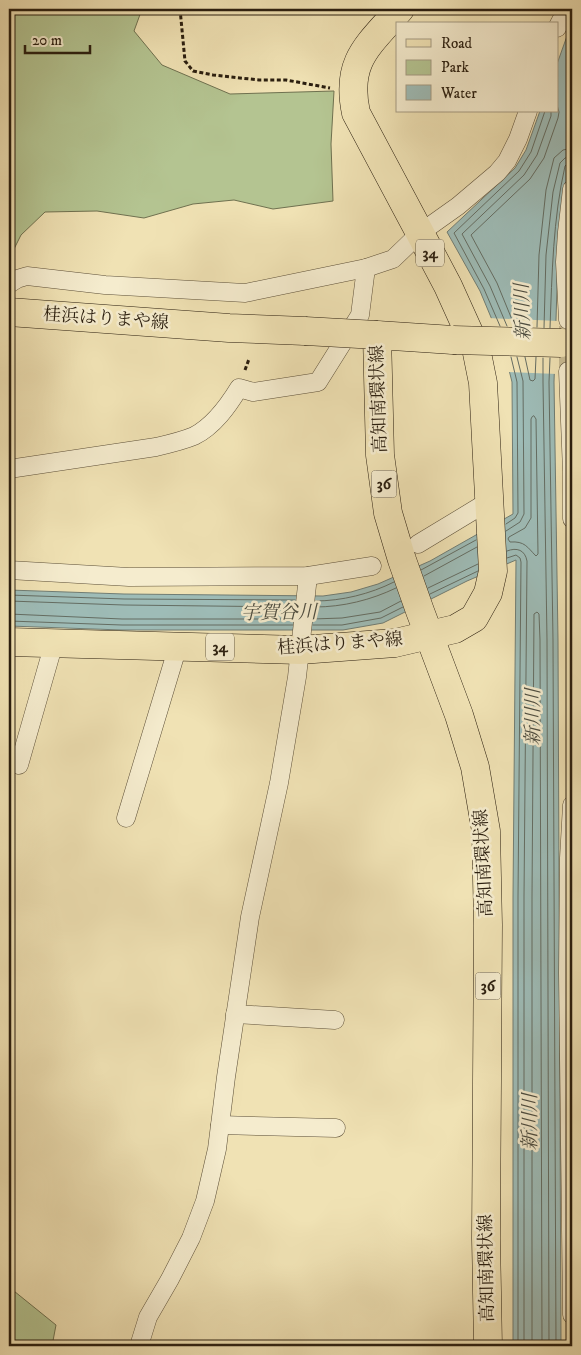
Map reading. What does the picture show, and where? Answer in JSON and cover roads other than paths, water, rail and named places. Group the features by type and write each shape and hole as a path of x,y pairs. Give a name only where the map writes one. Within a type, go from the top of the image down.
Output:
{"main road":[{"name":"桂浜はりまや線","path":"9,642 178,646 300,642 395,642 425,623 455,629 474,618 488,593 493,571 484,383 476,348 448,286 356,113 352,97 356,66 364,50 400,9"},
{"name":"桂浜はりまや線","path":"9,312 229,328 453,340 567,336"},
{"name":"高知南環状線","path":"377,335 380,455 388,513 410,552 425,623 459,715 475,767 486,831 488,925 486,1228 488,1346"}],"street":[{"path":"558,26 566,9"},
{"path":"9,284 17,279 28,276 105,285 245,292 366,268 393,259 420,233 458,206 497,173 507,161 518,139 528,112"},
{"path":"567,336 565,262 572,189"},
{"path":"9,469 156,447 179,441 195,435 211,424 229,405 239,388 253,392 318,382 360,315 366,268"},
{"path":"568,371 572,520"},
{"path":"410,552 490,510"},
{"path":"9,570 129,577 307,581 372,566"},
{"path":"139,1346 148,1317 191,1238 205,1201 217,1149 250,917 279,783 297,677 307,581"},
{"path":"19,765 54,643"},
{"path":"126,818 178,646"},
{"path":"572,805 568,973 572,1315"},
{"path":"235,1014 335,1020"},
{"path":"220,1125 336,1128"}],"water":[{"path":"572,22 572,157 564,194 558,256 554,382 558,640 561,1346 513,1346 513,897 516,560 467,581 383,623 343,630 122,630 9,626 9,590 124,594 323,596 351,592 378,584 430,561 513,514 512,382 503,346 480,291 447,232 515,168 526,150 540,112 558,112 558,61"}],"tunnel":[{"path":"568,320 568,371"}],"water label":[{"name":"新川川","path":"523,312"},
{"name":"宇賀谷川","path":"279,613"},
{"name":"新川川","path":"533,717"},
{"name":"新川川","path":"530,1122"}]}
